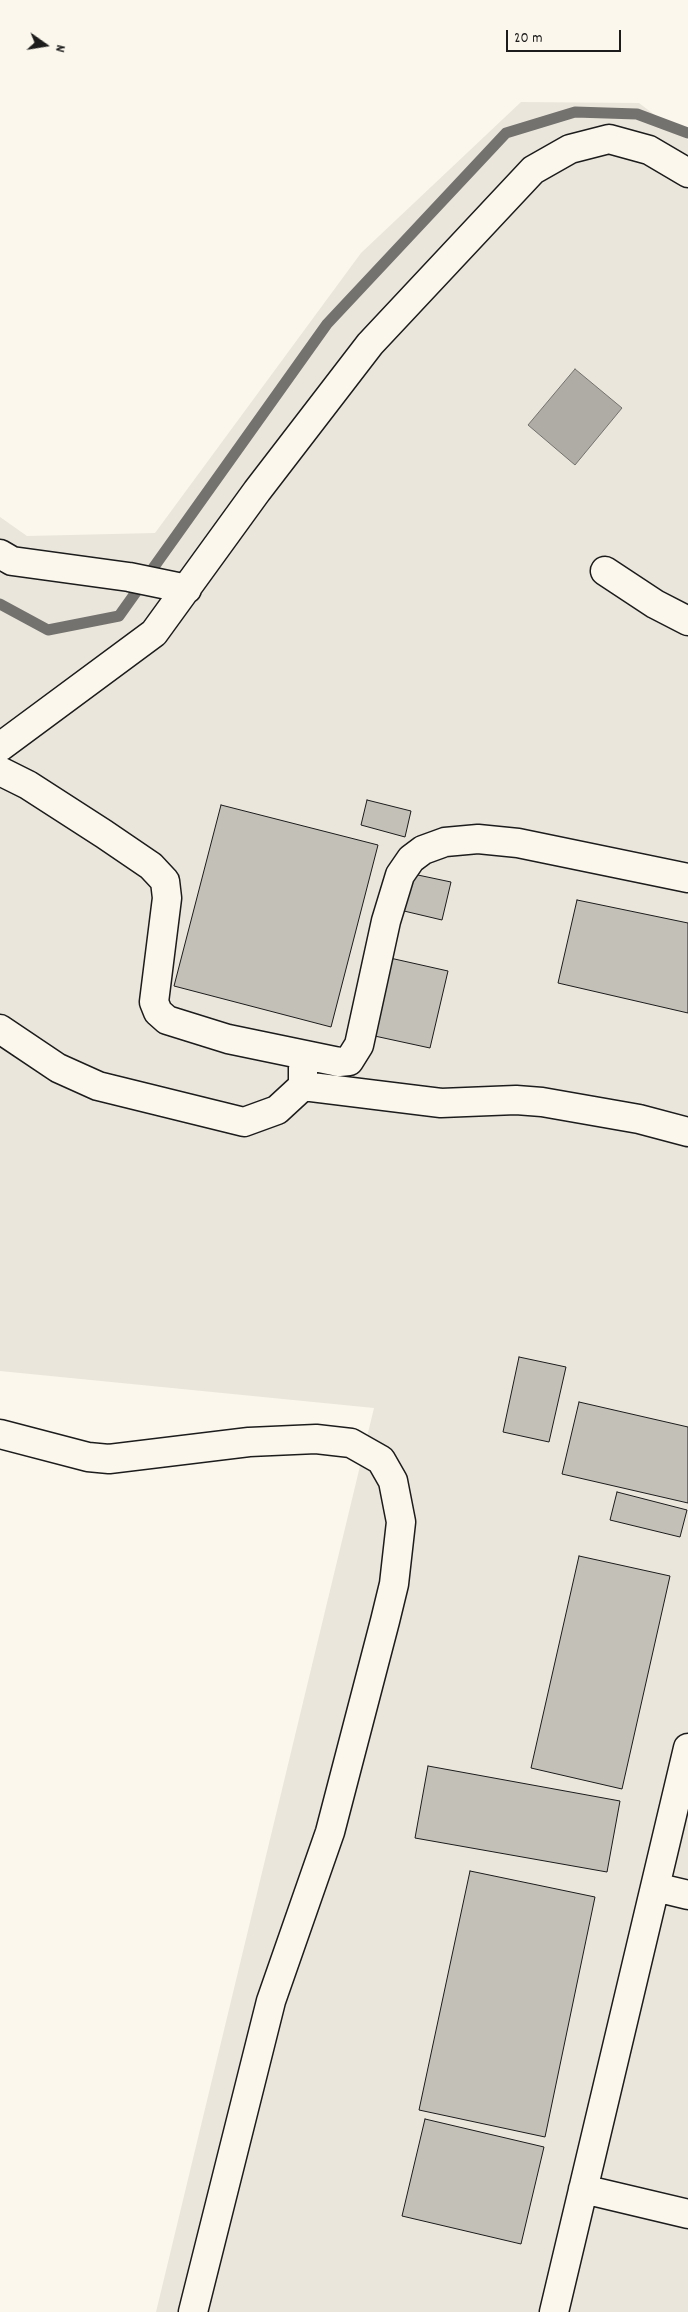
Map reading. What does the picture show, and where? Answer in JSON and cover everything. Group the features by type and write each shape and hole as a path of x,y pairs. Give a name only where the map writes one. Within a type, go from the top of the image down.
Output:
{"street":[{"path":"0,747 154,634 257,491 370,344 534,170 570,149 610,139 648,150 688,172"},
{"path":"0,554 12,561 129,577 187,589"},
{"path":"605,571 655,604 688,621"},
{"path":"0,771 28,785 104,834 151,866 165,881 167,898 154,1002 158,1012 167,1020 196,1030 304,1056 339,1062 349,1061 355,1055 359,1045 386,921 400,875 411,859 423,850 445,842 478,838 547,848 688,878"},
{"path":"0,1029 58,1068 98,1086 244,1122 277,1110 302,1086 304,1056"},
{"path":"302,1086 442,1103 516,1100 542,1102 639,1119 688,1132"},
{"path":"0,1434 88,1457 109,1459 250,1442 316,1439 352,1442 381,1460 393,1481 401,1522 394,1584 330,1832 271,2001 193,2312"},
{"path":"554,2312 688,1748"},
{"path":"655,1887 688,1895"},
{"path":"583,2189 688,2214"}],"shaded area":[{"path":"521,102 639,103 688,140 688,2312 156,2312 374,1408 0,1371 0,517 27,536 155,533 361,253"},
{"path":"575,369 622,408 575,465 528,425"}],"building":[{"path":"367,800 411,811 405,837 361,825"},
{"path":"221,805 378,845 331,1027 174,986"},
{"path":"413,874 451,882 442,920 404,911"},
{"path":"577,900 688,923 688,1013 558,983"},
{"path":"390,958 448,971 430,1048 370,1035"},
{"path":"519,1357 566,1367 549,1442 503,1432"},
{"path":"579,1402 688,1427 688,1503 562,1474"},
{"path":"617,1492 687,1510 680,1537 610,1520"},
{"path":"579,1556 670,1576 622,1789 531,1768"},
{"path":"428,1766 620,1801 607,1872 415,1838"},
{"path":"470,1871 595,1897 545,2137 419,2110"},
{"path":"425,2119 544,2147 521,2244 402,2216"}],"waterway":[{"path":"0,604 48,630 119,616 327,324 506,133 575,112 637,114 688,133"}]}
